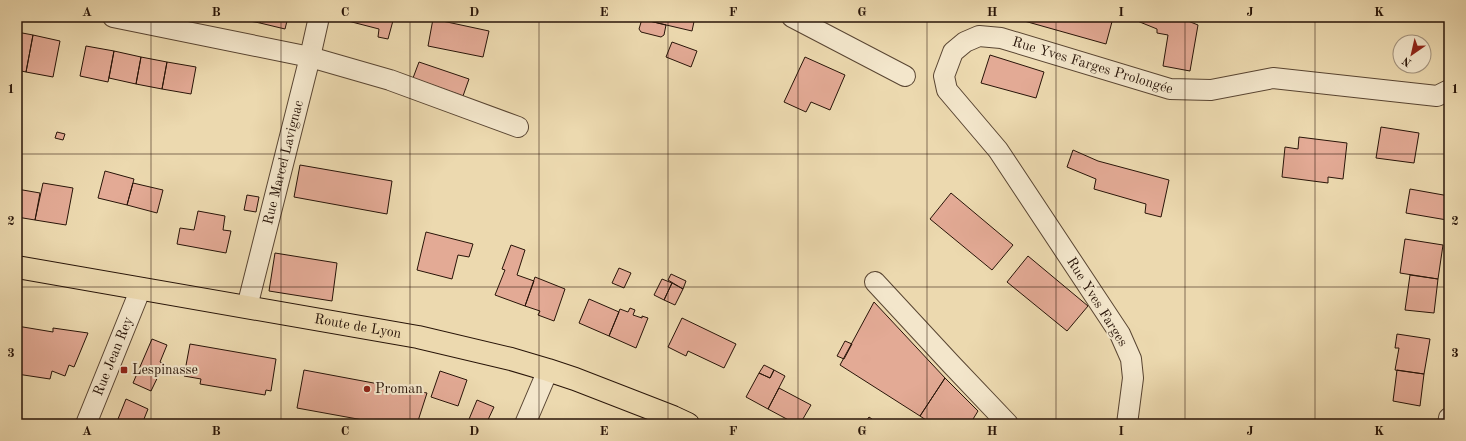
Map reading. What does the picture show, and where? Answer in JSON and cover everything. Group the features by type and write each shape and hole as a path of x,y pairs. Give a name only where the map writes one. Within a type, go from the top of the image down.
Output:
{"main road":[{"name":"Route de Lyon","path":"17,267 418,337 511,358 576,379 688,424"}],"street":[{"path":"113,17 310,57 390,80 518,127"},
{"name":"Rue Marcel Lavignac","path":"248,307 319,17"},
{"path":"792,17 906,76"},
{"name":"Rue Yves Farges Prolongée","path":"1051,231 998,150 947,90 944,76 947,64 953,52 965,42 979,36 1001,38 1170,89 1211,90 1273,78 1437,96 1449,90"},
{"name":"Rue Yves Farges","path":"1051,231 1120,334 1131,359 1132,378 1127,424"},
{"path":"875,282 1008,424"},
{"name":"Rue Jean Rey","path":"86,424 141,288"},
{"path":"525,424 548,370"},
{"path":"1448,424 1449,418"}],"building":[{"path":"261,17 260,23 234,18"},
{"path":"261,17 288,17 285,29 260,23"},
{"path":"349,17 394,17 388,39 378,37 379,29 348,21"},
{"path":"632,17 695,17 692,31"},
{"path":"1010,17 1109,17 1113,18 1106,44"},
{"path":"1130,17 1178,17 1198,25 1190,71 1163,66 1168,35 1157,33 1157,29"},
{"path":"433,19 489,31 483,57 428,46"},
{"path":"642,19 666,25 664,35 661,37 641,32 639,29"},
{"path":"17,32 33,35 26,72 17,70"},
{"path":"33,35 60,41 53,77 26,72"},
{"path":"672,42 697,51 691,67 666,57"},
{"path":"86,46 114,51 108,82 80,76"},
{"path":"114,51 141,57 136,84 109,78"},
{"path":"990,55 1044,72 1036,98 981,83"},
{"path":"141,57 167,62 162,89 136,84"},
{"path":"805,57 845,75 830,110 811,102 806,112 784,102"},
{"path":"167,62 196,67 191,94 162,89"},
{"path":"419,62 469,79 463,96 413,78"},
{"path":"1381,127 1419,133 1414,163 1376,158"},
{"path":"57,132 65,134 63,140 55,138"},
{"path":"1299,137 1347,143 1343,179 1328,177 1328,183 1282,177 1285,147 1298,149"},
{"path":"1073,150 1098,161 1169,180 1161,217 1145,213 1146,204 1094,189 1096,179 1067,167"},
{"path":"300,165 392,181 387,214 294,197"},
{"path":"105,171 134,179 127,205 98,198"},
{"path":"43,183 73,188 66,225 35,220"},
{"path":"133,183 163,190 157,213 127,205"},
{"path":"17,189 40,193 35,220 17,217"},
{"path":"1410,189 1449,196 1447,220 1406,213"},
{"path":"951,193 1013,245 992,270 930,219"},
{"path":"247,195 259,197 256,212 244,210"},
{"path":"198,211 225,216 223,230 231,231 226,253 177,244 180,228 194,230"},
{"path":"426,232 473,244 469,257 458,255 452,279 417,270"},
{"path":"1405,239 1443,245 1438,279 1400,273"},
{"path":"511,245 525,250 517,275 534,281 525,306 495,295 505,270 502,269"},
{"path":"275,253 337,263 332,301 269,291"},
{"path":"1028,256 1088,306 1067,331 1007,282"},
{"path":"619,268 631,273 624,288 612,283"},
{"path":"671,274 686,281 683,289 668,280"},
{"path":"1410,275 1438,279 1434,313 1405,310"},
{"path":"535,277 565,289 554,321 538,315 540,311 525,306"},
{"path":"662,279 672,283 664,300 654,295"},
{"path":"672,283 683,289 675,305 664,300"},
{"path":"589,299 619,312 609,336 579,323"},
{"path":"874,302 945,378 920,416 840,365"},
{"path":"630,308 635,310 633,315 648,318 636,348 609,336 620,309 628,312"},
{"path":"682,318 736,344 724,368 688,351 686,356 668,347"},
{"path":"17,326 53,332 53,328 88,333 74,367 69,365 65,376 52,371 50,379 17,374"},
{"path":"1397,334 1430,339 1424,374 1395,370 1399,348 1395,348"},
{"path":"152,339 167,345 160,362 164,364 151,391 133,383"},
{"path":"845,341 852,344 844,359 837,356"},
{"path":"190,344 276,359 271,391 266,390 265,395 200,384 201,379 184,376"},
{"path":"764,365 774,370 770,378 759,373"},
{"path":"304,370 427,393 417,424 385,424 297,408"},
{"path":"774,370 785,376 768,409 746,397 759,373 770,378"},
{"path":"1397,370 1424,374 1420,406 1393,401"},
{"path":"440,371 467,380 458,406 431,397"},
{"path":"945,378 978,411 970,424 932,424 920,416"},
{"path":"779,388 811,405 800,424 796,424 768,409"},
{"path":"126,399 148,409 142,424 116,424"},
{"path":"477,400 494,407 486,424 467,424"},
{"path":"869,417 879,424 864,424"}],"place":[{"name":"Lespinasse","path":"124,370"},
{"name":"Proman","path":"367,389"}]}
